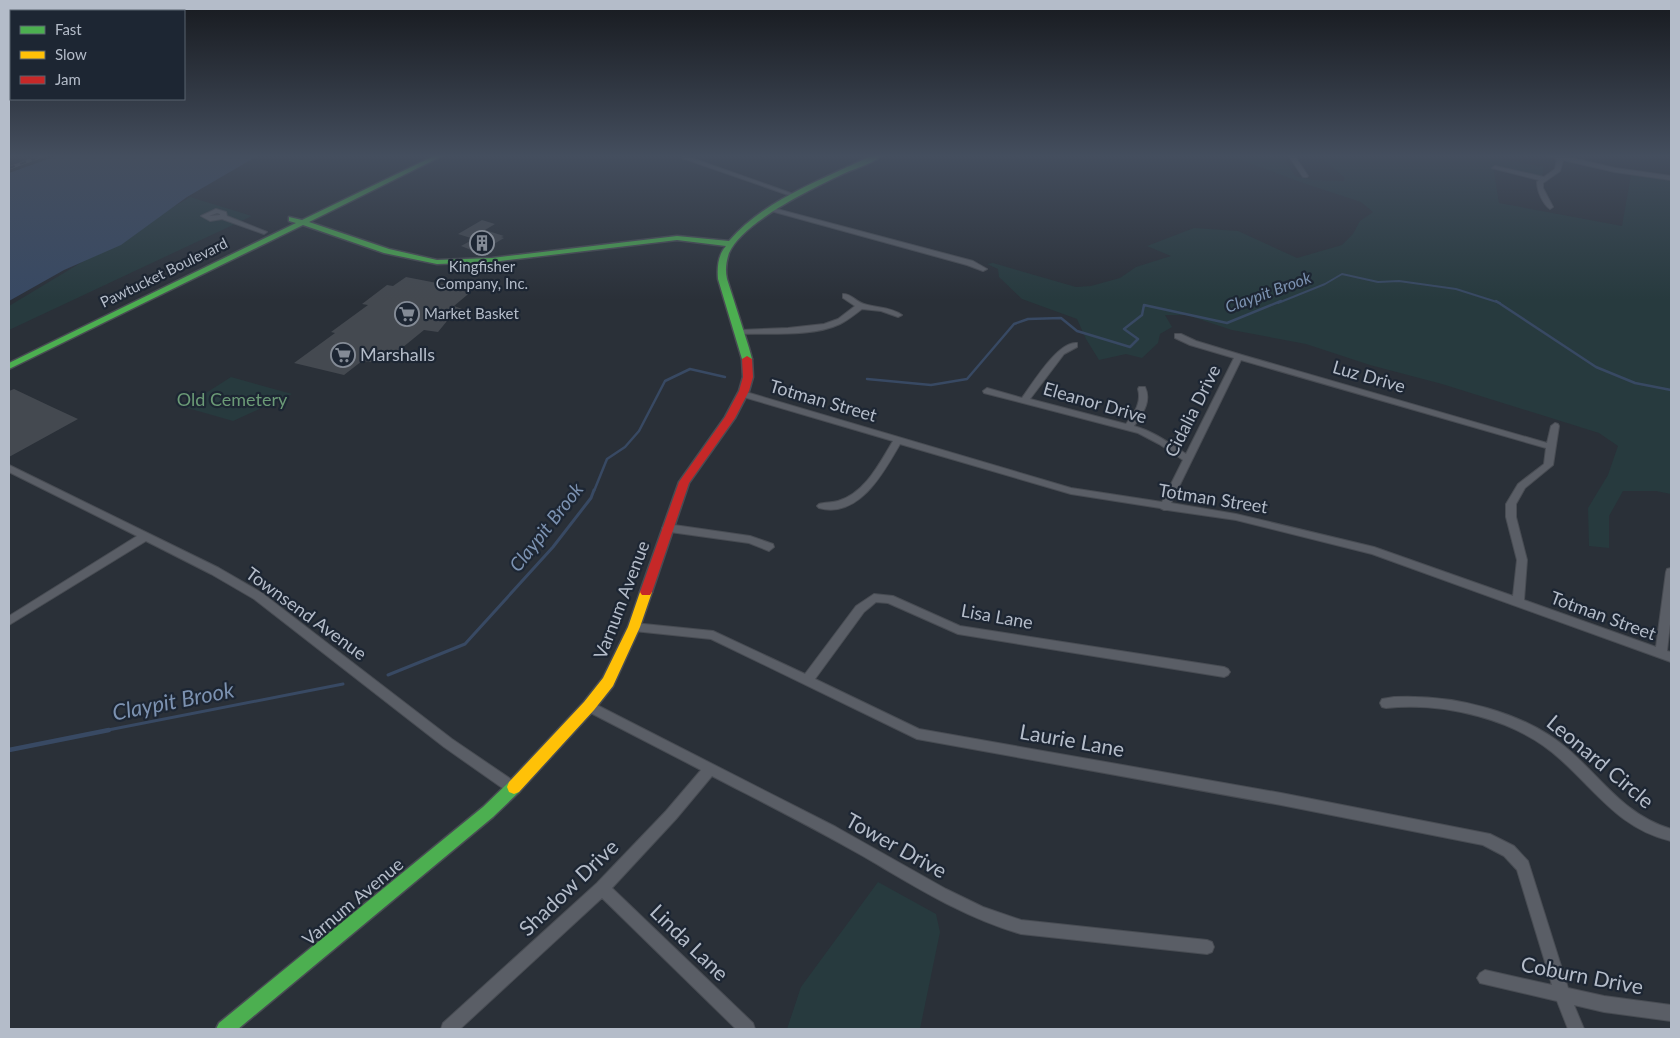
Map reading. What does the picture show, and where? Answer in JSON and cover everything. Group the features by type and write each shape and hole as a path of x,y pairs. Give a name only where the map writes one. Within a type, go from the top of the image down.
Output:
{"main road":[{"name":"Pawtucket Boulevard","path":"9,366 330,203"},
{"name":"Pawtucket Boulevard","path":"9,356 264,232 334,203"},
{"name":"Varnum Avenue","path":"225,1029 459,837 513,788 590,706 608,682 634,628 667,528 687,476 734,411 743,394 749,368 721,268 723,256 731,244 750,225 784,203"},
{"path":"297,220 401,254 434,261 470,262 492,260 677,238 731,244"}],"street":[{"path":"1548,203 1550,207"},
{"path":"773,210 970,263 983,269"},
{"path":"223,217 264,232"},
{"path":"846,296 860,306 882,309 898,315"},
{"path":"740,332 825,326 834,324 860,306"},
{"name":"Luz Drive","path":"1178,336 1193,343 1239,357 1552,446"},
{"path":"1024,400 1061,352 1074,344"},
{"name":"Cidalia Drive","path":"1164,507 1239,357"},
{"path":"1130,427 1144,403 1142,389"},
{"name":"Eleanor Drive","path":"987,391 1130,427 1162,442 1187,459"},
{"name":"Totman Street","path":"743,394 1071,491 1236,517 1335,540 1391,557 1666,656"},
{"path":"1518,602 1522,560 1511,517 1511,504 1521,486 1546,468 1550,461 1555,426"},
{"path":"822,506 840,504 857,496 884,464 898,440"},
{"name":"Townsend Avenue","path":"9,468 215,571 258,596 448,743 513,788"},
{"path":"667,528 750,540 769,547"},
{"path":"9,621 144,536"},
{"path":"1666,656 1671,572"},
{"name":"Lisa Lane","path":"807,681 860,609 874,598 889,599 958,630 1224,672"},
{"name":"Laurie Lane","path":"634,628 714,635 917,734 1281,799 1485,839 1509,851 1523,866 1563,995"},
{"name":"Leonard Circle","path":"1386,703 1422,702 1482,712 1521,725 1556,747 1626,815 1645,826 1671,835"},
{"name":"Tower Drive","path":"590,706 865,851 963,905 1001,923 1021,927 1207,947"},
{"name":"Shadow Drive","path":"455,1027 602,888 671,815 710,769"},
{"name":"Linda Lane","path":"602,888 747,1029"},
{"name":"Coburn Drive","path":"1485,978 1604,1004 1671,1013"},
{"path":"1563,995 1576,1029"}],"green space":[{"path":"179,203 211,203 252,216 9,330 9,306"},
{"path":"1363,203 1501,203 1622,226 1626,203 1671,203 1671,494 1656,491 1623,491 1609,516 1609,548 1589,546 1588,508 1608,475 1618,446 1599,433 1306,344 1232,330 1187,315 1165,315 1172,327 1160,334 1158,343 1142,358 1126,354 1099,360 1086,339 1077,319 1022,299 999,277 998,269 987,264 993,263 1076,287 1091,286 1120,278 1136,267 1171,256 1147,246 1194,228 1238,231 1297,258 1342,245 1353,234 1360,221 1373,212"},
{"name":"Old Cemetery","path":"231,377 292,394 233,421 184,407"},
{"path":"878,882 936,914 940,932 920,1029 787,1029 801,987"}],"water":[{"path":"9,203 178,203 121,245 64,270 9,301"}],"building":[{"path":"482,220 495,224 485,230 504,236 501,237 504,238 479,253 461,246 474,239 458,234"},
{"name":"Market Basket","path":"406,277 473,290 454,306 465,310 447,321 438,332 424,330 397,352 386,350 371,362 362,361 344,375 294,363 335,333 331,332 368,305 362,304 387,285 393,286"},
{"path":"14,389 78,419 9,457 9,391"}],"waterway":[{"name":"Claypit Brook","path":"1278,303 1325,284 1342,274 1378,282 1399,281 1456,289 1498,302"},
{"name":"Claypit Brook","path":"867,379 931,385 967,379 1014,324 1028,319 1061,318 1077,331 1130,347 1138,339 1124,329 1142,315 1144,305 1227,323 1281,301"},
{"name":"Claypit Brook","path":"1498,302 1596,367 1635,383 1671,390"},
{"name":"Claypit Brook","path":"594,491 607,459 625,447 639,431 665,381 690,369 725,377"},
{"name":"Claypit Brook","path":"388,675 465,644 553,547 591,498 594,490"},
{"name":"Claypit Brook","path":"103,731 343,684"},
{"name":"Claypit Brook","path":"9,750 109,730"}],"traffic: fast":[{"path":"9,366 342,203"},
{"path":"747,359 725,290 721,268 726,251 740,233 761,216 781,203"},
{"path":"292,219 387,251 437,262 492,260 677,238 731,244"},
{"path":"225,1029 488,812 514,787"}],"traffic: slow":[{"path":"514,787 589,706 608,682 634,627 646,592"}],"traffic: jam":[{"path":"646,592 684,482 730,418 744,391 748,377 747,359"}],"place":[{"name":"Kingfisher Company, Inc.","path":"482,243"},
{"name":"Market Basket","path":"407,314"},
{"name":"Marshalls","path":"343,355"}]}
